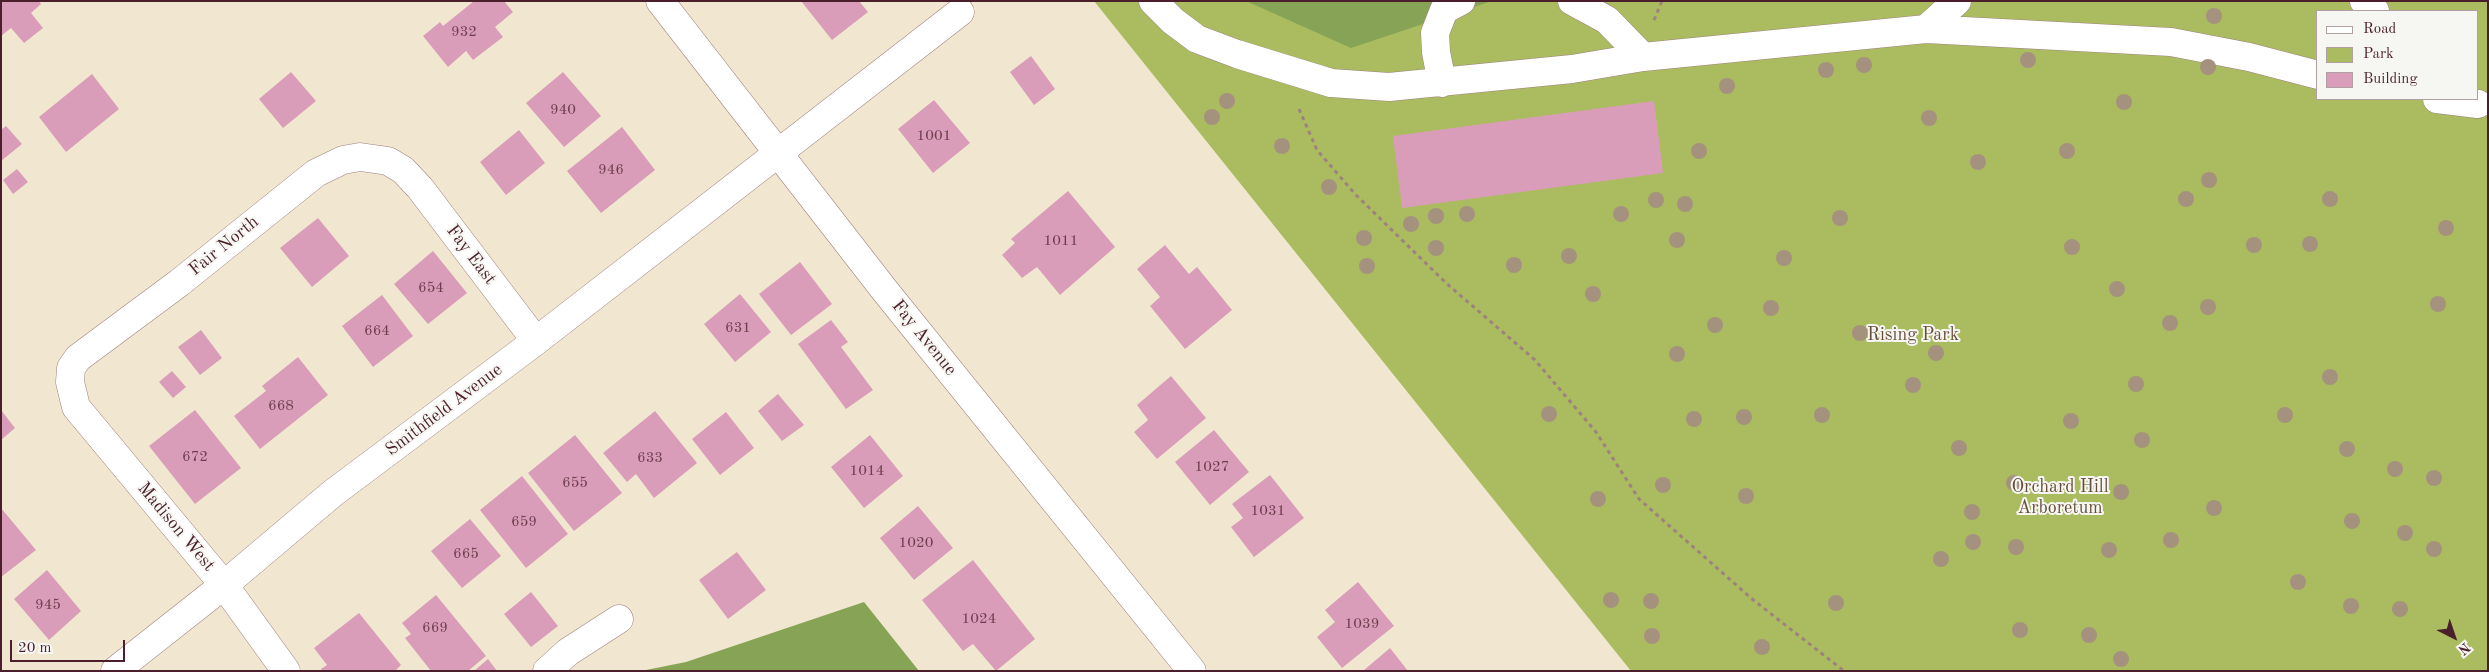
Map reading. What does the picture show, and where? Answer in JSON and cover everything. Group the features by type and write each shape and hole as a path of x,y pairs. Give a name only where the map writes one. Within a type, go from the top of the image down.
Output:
{"street":[{"name":"Fay Avenue","path":"660,1 777,153 1192,671"},
{"path":"1153,1 1172,21 1197,39 1236,54 1332,83 1389,87 1572,69 1643,57 1926,29 2171,42 2249,57 2316,74"},
{"path":"1442,83 1436,52 1435,33 1444,10 1461,1"},
{"path":"1572,1 1607,20 1643,57"},
{"path":"1926,29 1957,1"},
{"path":"2364,1 2374,10"},
{"name":"Smithfield Avenue","path":"115,671 224,585 333,493 536,342 960,12"},
{"path":"2448,100 2480,103"},
{"name":"Fair North","path":"70,382 71,368 78,358 179,283 316,173 343,160 360,157 388,161 403,170"},
{"name":"Fay East","path":"403,170 420,188 536,342"},
{"name":"Madison West","path":"70,382 76,407 224,585 286,671"},
{"path":"547,671 568,652 619,619"}],"path":[{"path":"1658,7 1662,1"},
{"path":"1280,66 1317,150 1355,194 1446,283 1535,360 1596,432 1639,499 1752,599 1844,671"}],"green space":[{"name":"Rising Park","path":"1094,1 2488,1 2488,671 1631,671"},
{"path":"1246,1 1492,1 1351,48"},
{"path":"864,602 919,671 641,671 686,662"}],"building":[{"path":"1,1 39,1 41,4 31,13 43,28 24,43 11,28 1,36"},
{"path":"474,1 504,1 513,12 495,27 503,37 473,60 466,51 448,67 423,36 440,22 443,26"},
{"path":"801,1 859,1 868,12 832,40"},
{"path":"1031,56 1055,89 1034,105 1010,72"},
{"path":"291,72 316,101 283,128 259,99"},
{"path":"563,72 601,116 564,147 526,103"},
{"path":"92,74 119,109 66,152 39,117"},
{"path":"934,100 970,143 933,173 898,129"},
{"path":"1654,101 1663,173 1402,208 1393,136"},
{"path":"6,126 22,144 1,161 1,130"},
{"path":"622,127 655,170 601,213 567,171"},
{"path":"519,130 545,163 506,195 480,162"},
{"path":"17,169 28,182 13,194 3,180"},
{"path":"1068,191 1115,247 1060,295 1037,267 1022,278 1002,255 1015,243 1011,239"},
{"path":"318,218 349,256 312,287 280,248"},
{"path":"1165,245 1189,274 1197,267 1232,310 1185,349 1150,306 1160,297 1137,269"},
{"path":"433,251 467,293 428,324 394,284"},
{"path":"800,262 832,304 791,335 759,294"},
{"path":"740,294 771,332 735,362 704,324"},
{"path":"382,295 413,336 373,367 342,326"},
{"path":"831,320 848,342 841,347 873,390 846,409 798,344"},
{"path":"201,330 222,358 200,375 178,347"},
{"path":"298,357 328,395 260,449 234,416 266,391 262,386"},
{"path":"172,371 186,387 173,398 159,382"},
{"path":"1171,376 1206,418 1157,459 1134,432 1148,420 1137,405"},
{"path":"778,394 804,425 782,441 758,411"},
{"path":"1,410 15,428 1,440"},
{"path":"195,410 241,468 195,504 149,446"},
{"path":"655,411 697,463 654,498 636,474 627,482 603,453"},
{"path":"726,412 754,448 720,475 692,439"},
{"path":"1214,430 1249,472 1210,505 1175,462"},
{"path":"575,435 622,493 574,531 528,473"},
{"path":"870,435 903,476 864,508 831,467"},
{"path":"1270,475 1304,518 1254,557 1231,527 1243,518 1232,504"},
{"path":"522,476 568,534 526,568 480,510"},
{"path":"918,506 953,548 914,580 880,538"},
{"path":"1,508 36,550 1,577"},
{"path":"470,519 501,556 462,588 431,551"},
{"path":"737,552 766,590 728,619 699,580"},
{"path":"973,560 1035,639 996,671 973,644 963,651 922,600"},
{"path":"47,570 81,611 49,640 14,599"},
{"path":"1358,582 1394,626 1342,668 1317,637 1335,622 1325,610"},
{"path":"531,592 558,626 531,647 504,614"},
{"path":"436,595 486,656 468,671 431,671 405,638 411,634 402,623"},
{"path":"359,613 401,665 395,671 322,671 321,669 327,665 314,648"},
{"path":"1390,648 1408,671 1363,671"},
{"path":"488,659 497,671 474,671"}],"park label":[{"name":"Orchard Hill Arboretum","path":"2060,497"}]}
